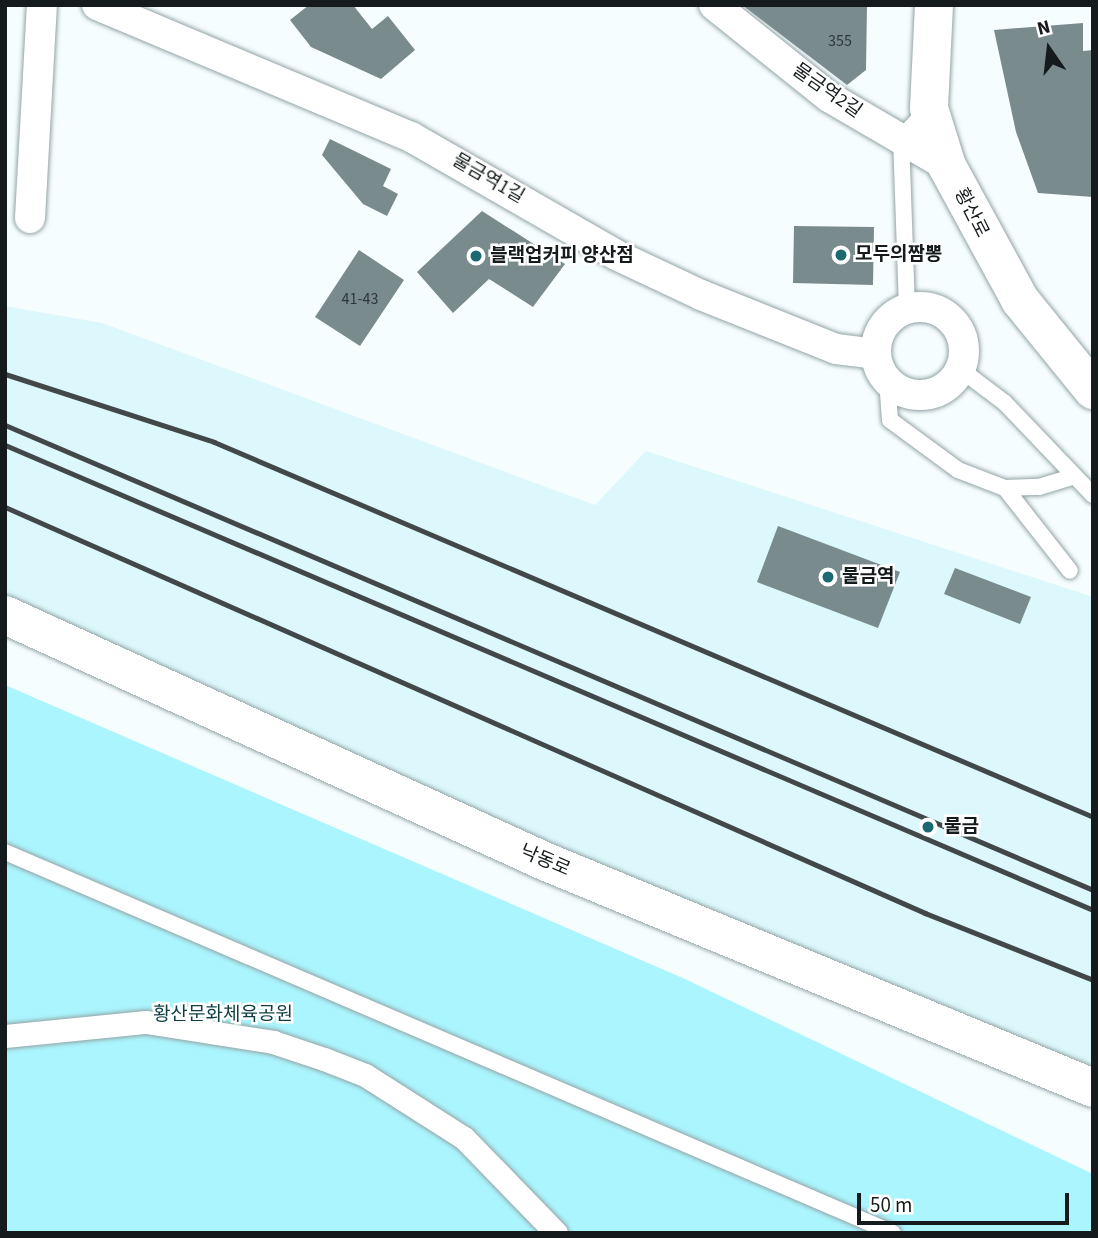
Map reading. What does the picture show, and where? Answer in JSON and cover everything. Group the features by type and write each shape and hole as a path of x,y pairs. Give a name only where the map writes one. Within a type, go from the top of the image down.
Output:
{"street":[{"path":"30,218 42,5"},
{"name":"물금역1길","path":"97,5 411,137 615,255 701,295 881,367"},
{"name":"물금역2길","path":"714,5 829,97 947,166"},
{"name":"황산로","path":"934,5 929,108 947,166 1020,300 1093,390"},
{"path":"907,309 936,309 958,327 960,369 952,382 927,395 881,367 884,326 907,309"},
{"name":"낙동로","path":"5,615 544,861 1093,1088"},
{"path":"5,1036 146,1022 250,1037 324,1059 365,1075 464,1138 556,1233"}],"lane":[{"path":"907,309 901,138 929,108"},
{"path":"881,367 890,420 916,445 1005,488 1070,571"},
{"path":"960,369 1003,402 1072,477 1093,495"},
{"path":"1005,488 1040,487 1072,477"},
{"path":"5,852 893,1233"}],"shaded area":[{"path":"5,306 102,323 595,505 646,451 1093,597 1093,1072 48,634 5,603"}],"green space":[{"name":"황산문화체육공원","path":"5,685 685,979 1093,1174 1093,1233 5,1233"}],"building":[{"path":"309,5 353,5 372,29 388,16 415,50 381,79 311,47 290,20"},
{"path":"742,5 867,5 866,70 847,85"},
{"path":"1083,23 1083,51 1093,50 1093,197 1038,193 1016,132 994,30"},
{"path":"330,139 391,169 383,186 398,194 387,216 363,204 322,155"},
{"path":"482,211 565,264 533,307 489,279 453,313 417,272"},
{"path":"794,226 874,227 873,285 793,283"},
{"path":"359,250 404,280 360,346 315,317"},
{"name":"물금역","path":"778,526 900,572 878,628 757,582"},
{"path":"955,568 1031,597 1020,624 944,594"}],"railway":[{"path":"5,374 214,442 1093,817"},
{"path":"5,425 1093,890"},
{"path":"5,445 1093,910"},
{"path":"5,507 925,913 1093,980"}],"place":[{"name":"모두의짬뽕","path":"841,255"},
{"name":"블랙업커피 양산점","path":"476,256"},
{"name":"물금역","path":"828,577"},
{"name":"물금","path":"928,827"}]}
